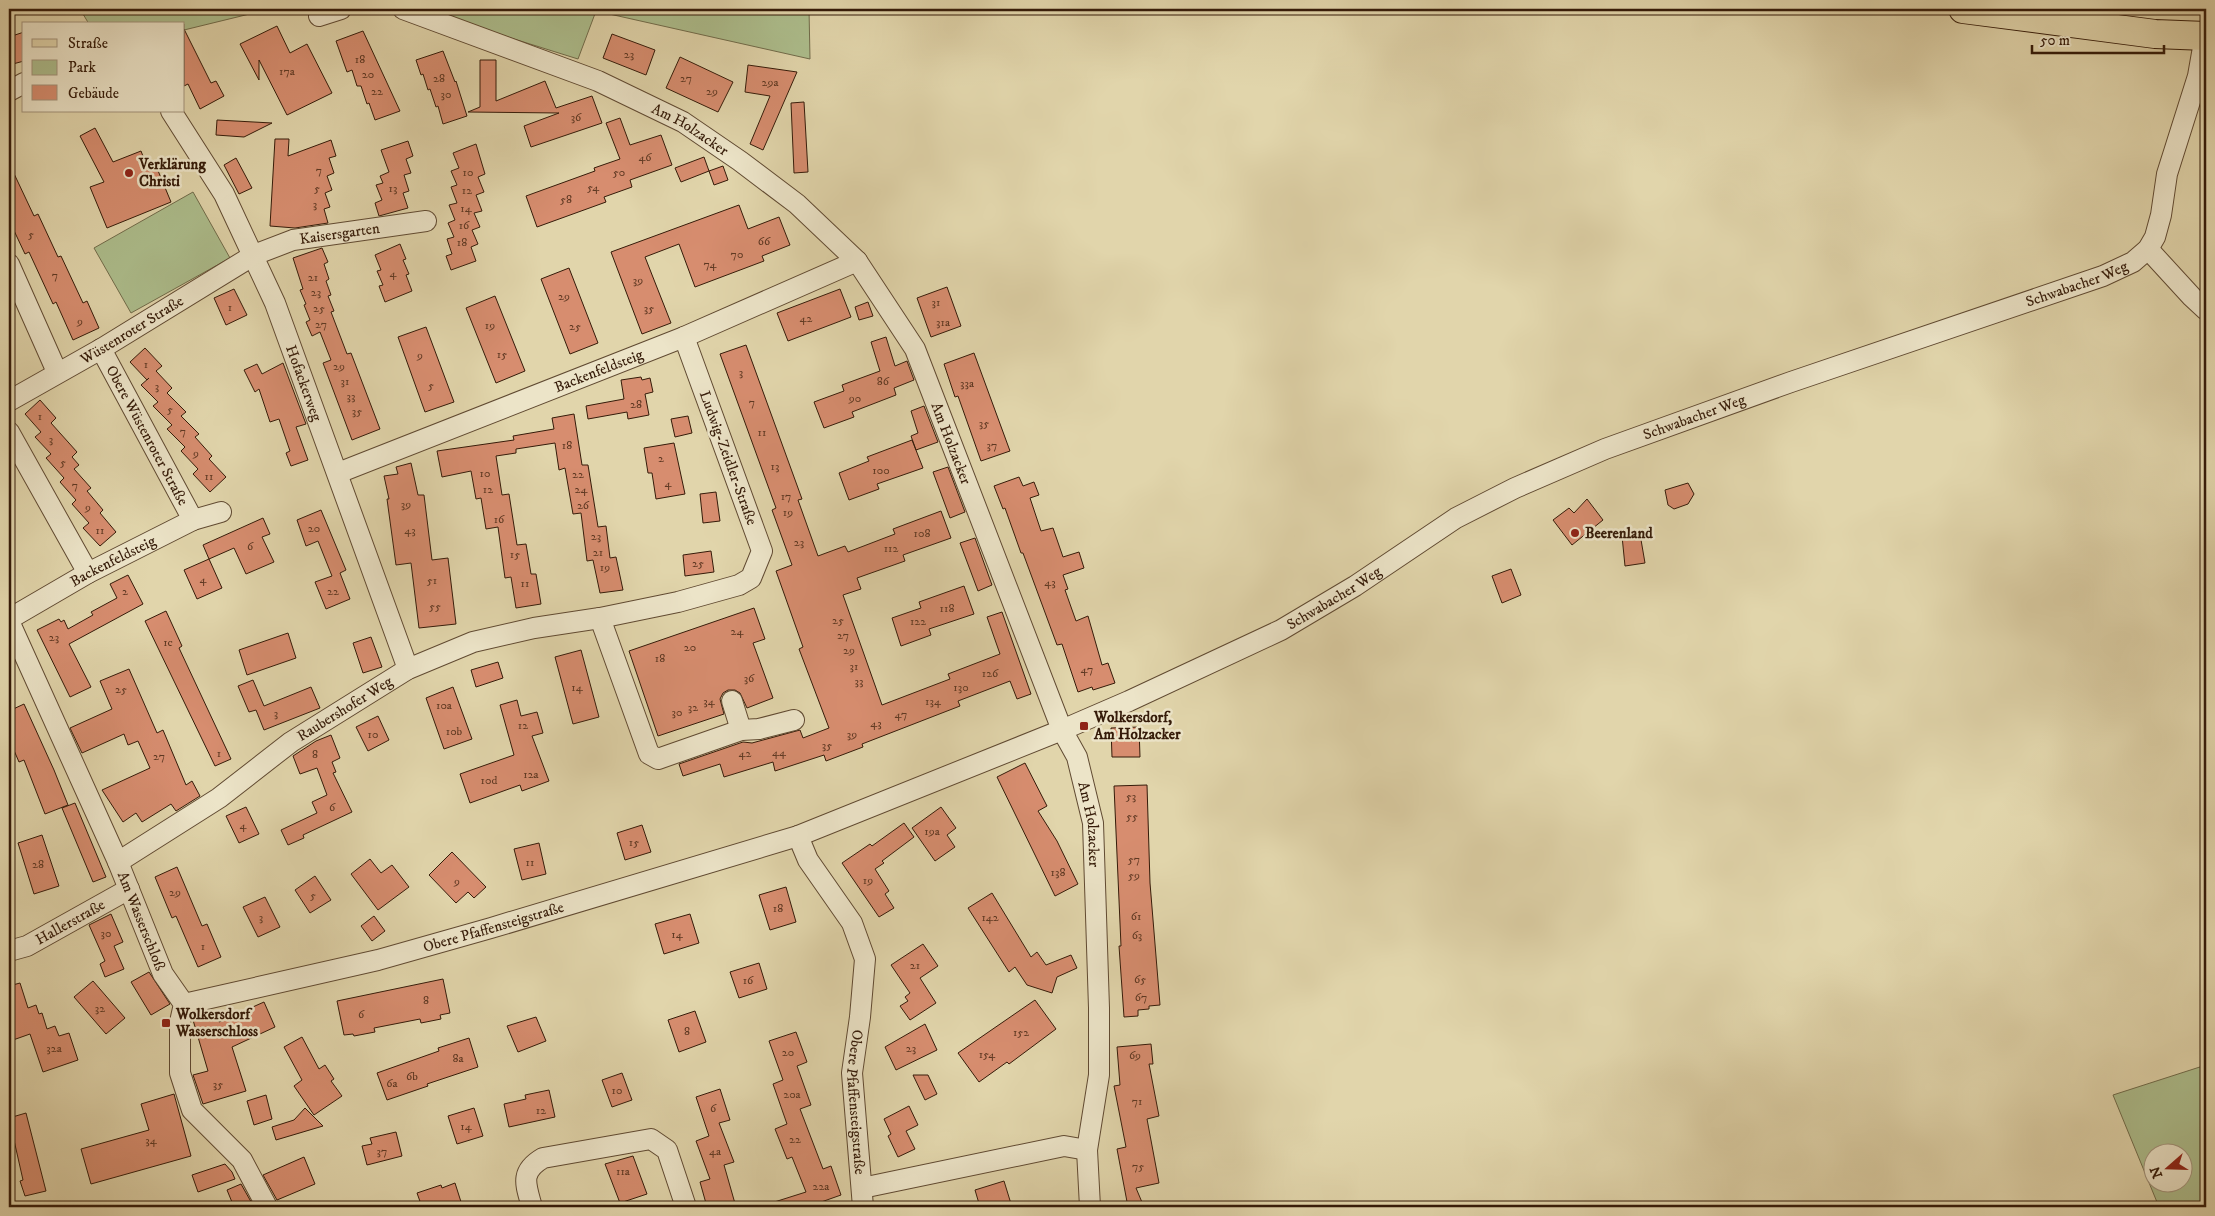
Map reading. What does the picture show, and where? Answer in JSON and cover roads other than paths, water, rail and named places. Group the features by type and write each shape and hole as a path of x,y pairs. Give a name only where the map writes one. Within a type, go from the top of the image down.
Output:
{"main road":[{"path":"1963,9 2155,34 2206,36"}],"street":[{"path":"319,16 342,9"},
{"name":"Am Holzacker","path":"403,9 598,81 683,122 740,161 797,204 858,261 915,349 1062,730 1077,757 1093,823 1099,1008 1099,1075 1087,1150 1090,1207"},
{"name":"Schwabacher Weg","path":"1062,730 1281,630 1355,586 1456,518 1515,488 1605,449 1791,382 2103,276 2132,262 2148,248 2155,237 2161,215 2167,174 2198,76 2206,36"},
{"path":"9,91 22,84"},
{"name":"Hofackerweg","path":"171,112 224,194 254,254 275,303 408,669"},
{"name":"Kaisersgarten","path":"254,254 293,240 426,221"},
{"path":"2148,248 2206,310"},
{"name":"Wüstenroter Straße","path":"9,401 57,372 101,349 254,254"},
{"name":"Backenfeldsteig","path":"338,474 684,337 858,261"},
{"path":"9,264 57,372"},
{"name":"Ludwig-Zeidler-Straße","path":"684,337 762,551 751,578"},
{"name":"Obere Wüstenroter Straße","path":"101,349 193,520"},
{"path":"9,432 88,573"},
{"name":"Backenfeldsteig","path":"9,620 88,573 193,520 221,512"},
{"name":"Raubershofer Weg","path":"118,862 219,798 291,742 408,669 473,642 534,628 600,618 678,602 739,585 751,578"},
{"path":"600,618 648,754 658,759 741,730 759,729 794,720"},
{"name":"Am Wasserschloß","path":"9,620 118,862 163,974 184,1004"},
{"path":"732,701 741,730"},
{"name":"Obere Pfaffensteigstraße","path":"184,1004 378,960 482,931 798,836 1062,730"},
{"name":"Obere Pfaffensteigstraße","path":"798,836 808,860 852,923 865,959 860,1017 852,1073 862,1198"},
{"name":"Hallerstraße","path":"9,951 27,946 129,889"},
{"path":"184,1004 180,1022 180,1073 192,1110 242,1160 268,1207"},
{"path":"532,1207 525,1180 531,1165 543,1158 651,1139 667,1150 686,1207"},
{"path":"862,1198 1064,1146 1087,1150"}],"place":[{"name":"Verklärung Christi","path":"129,173"},
{"name":"Beerenland","path":"1575,533"},
{"name":"Wolkersdorf, Am Holzacker","path":"1084,726"},
{"name":"Wolkersdorf Wasserschloss","path":"166,1023"}]}
